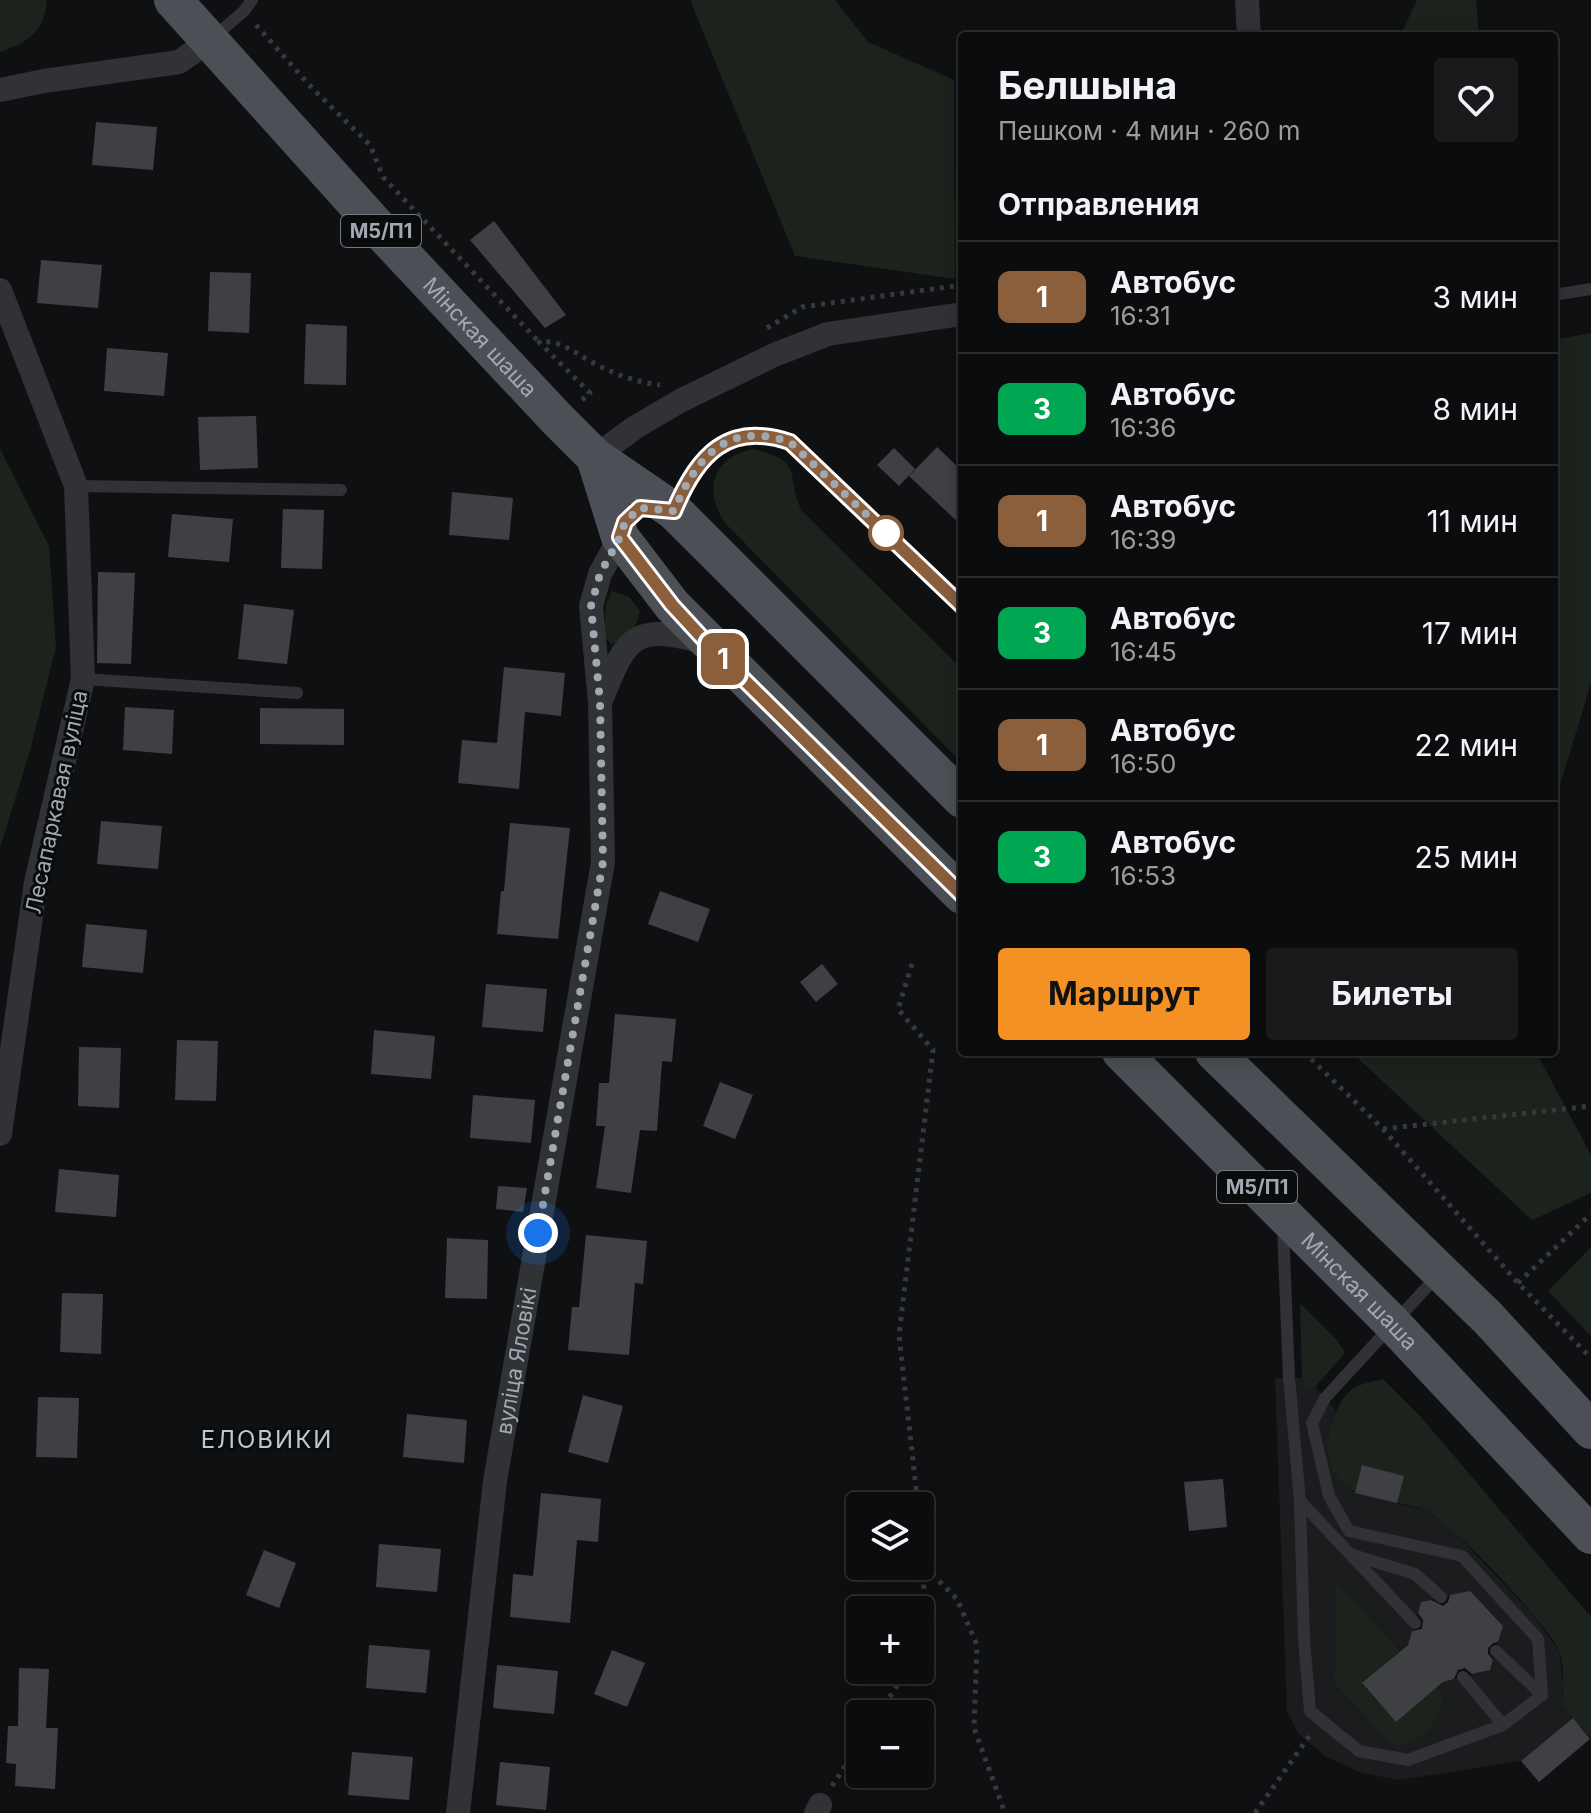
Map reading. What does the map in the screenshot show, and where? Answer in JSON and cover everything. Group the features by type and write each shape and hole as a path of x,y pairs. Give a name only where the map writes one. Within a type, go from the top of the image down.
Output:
{"main road":[{"name":"Мінская шаша","path":"173,0 388,239 595,457"},
{"name":"М5/П1","path":"595,457 674,511 958,795"},
{"name":"М5/П1","path":"595,457 620,537 672,605 958,891"},
{"path":"620,537 625,522 640,508 674,511"},
{"name":"Мінская шаша","path":"1126,1056 1392,1323 1591,1535"},
{"name":"М5/П1","path":"1218,1056 1488,1318 1591,1430"}],"street":[{"path":"1247,0 1249,32"},
{"path":"0,90 179,62 209,41"},
{"name":"Лесапаркавая вуліца","path":"0,290 76,486 83,679 36,882 0,1134"},
{"path":"595,457 634,428 680,401 774,355 828,334 958,315"},
{"name":"вуліца Яловікі","path":"458,1813 495,1481 603,862 600,702 591,606 600,574 620,537"},
{"path":"600,702 625,647 642,635 672,633 707,643"}],"lane":[{"path":"209,41 248,6"},
{"path":"1558,294 1591,289"},
{"path":"674,511 683,488 715,447 740,436 770,435 790,442 958,602"},
{"path":"76,486 341,490"},
{"path":"83,679 297,693"},
{"path":"1282,1213 1310,1711 1359,1751 1408,1760 1503,1725 1542,1695"},
{"path":"1441,1272 1325,1398 1312,1423 1329,1496 1349,1531 1462,1556 1538,1639 1542,1695"},
{"path":"1300,1501 1415,1623"},
{"path":"1350,1554 1415,1574 1441,1597"},
{"path":"1496,1651 1542,1695"},
{"path":"1463,1677 1503,1725"}],"path":[{"path":"248,6 312,88 370,145 383,177 590,393 558,420"},
{"path":"761,331 802,307 958,286"},
{"path":"539,342 552,341 569,347 593,363 636,382 661,385 673,380"},
{"path":"912,964 898,1009 933,1050 899,1335 916,1492"},
{"path":"1308,1056 1383,1129 1518,1283 1591,1358"},
{"path":"1383,1129 1591,1106"},
{"path":"1518,1283 1591,1214"},
{"path":"934,1576 957,1599 977,1645 974,1728 1005,1813"},
{"path":"1255,1813 1306,1739 1323,1722"},
{"path":"818,1809 846,1765"}],"shaded area":[{"path":"0,0 47,0 42,21 33,35 0,52"},
{"path":"690,0 835,0 868,42 954,80 955,279 795,256"},
{"path":"1417,0 1476,0 1479,32 1402,32"},
{"path":"1591,333 1591,683 1558,792 1558,339"},
{"path":"0,449 49,546 56,647 30,751 0,848"},
{"path":"753,449 781,459 791,471 802,511 958,665 958,759 725,523 714,499 715,477 728,460"},
{"path":"612,591 629,597 640,611 631,632 611,644 604,636 606,604"},
{"path":"1355,1056 1538,1056 1591,1155 1591,1193 1532,1220"},
{"path":"1591,1247 1591,1336 1548,1291"},
{"path":"1300,1303 1336,1339 1345,1353 1315,1387 1306,1389 1302,1378"},
{"path":"1275,1378 1302,1378 1306,1388 1315,1387 1335,1409 1328,1445 1334,1474 1355,1493 1425,1510 1448,1525 1535,1617 1559,1651 1562,1705 1573,1718 1521,1761 1399,1780 1362,1773 1326,1757 1298,1733 1287,1711","holes":["1336,1584 1400,1651 1408,1645 1421,1602 1469,1591 1503,1626 1490,1670 1443,1682 1386,1739 1334,1683"]},
{"path":"1383,1379 1420,1416 1591,1617 1591,1739 1562,1705 1563,1671 1559,1651 1498,1575 1455,1533 1425,1510 1366,1496 1345,1485 1336,1476 1331,1466 1328,1442 1334,1416 1346,1395 1354,1388"},
{"path":"1336,1583 1400,1651 1362,1684 1396,1722 1437,1687 1441,1693 1441,1708 1434,1722 1412,1742 1399,1746 1386,1739 1334,1683"}],"building":[{"path":"96,122 157,127 153,170 92,165"},
{"path":"494,221 566,315 545,328 470,240"},
{"path":"41,260 102,265 98,308 37,303"},
{"path":"210,272 251,273 249,333 208,331"},
{"path":"306,324 347,326 346,385 304,384"},
{"path":"107,348 168,353 164,396 104,391"},
{"path":"256,416 258,468 200,470 198,417"},
{"path":"937,447 958,467 958,522 909,476"},
{"path":"894,448 915,469 899,486 877,465"},
{"path":"452,492 513,498 509,540 449,535"},
{"path":"283,509 324,510 322,569 281,568"},
{"path":"172,514 233,519 229,562 168,557"},
{"path":"98,572 135,573 131,664 97,663"},
{"path":"244,604 294,610 287,664 238,659"},
{"path":"504,667 565,673 561,716 525,712 519,789 458,783 462,740 497,743"},
{"path":"125,707 174,710 172,754 123,750"},
{"path":"260,708 344,709 344,745 260,744"},
{"path":"101,821 162,826 158,869 97,864"},
{"path":"510,823 570,828 558,939 497,934"},
{"path":"660,891 710,909 698,942 648,924"},
{"path":"86,924 147,930 143,973 82,967"},
{"path":"822,964 838,984 816,1002 800,982"},
{"path":"486,984 547,989 543,1032 482,1027"},
{"path":"615,1014 676,1019 672,1062 662,1061 657,1131 640,1130 631,1193 596,1188 605,1126 596,1126 599,1083 609,1083"},
{"path":"374,1030 435,1036 431,1079 371,1074"},
{"path":"177,1040 218,1041 216,1101 175,1100"},
{"path":"79,1047 121,1048 119,1108 78,1106"},
{"path":"720,1082 753,1095 735,1139 703,1126"},
{"path":"473,1095 535,1100 531,1143 470,1138"},
{"path":"59,1169 119,1175 116,1217 55,1212"},
{"path":"498,1186 527,1188 523,1212 496,1209"},
{"path":"586,1235 647,1241 643,1284 635,1283 629,1355 568,1350 572,1307 579,1307"},
{"path":"447,1238 488,1240 487,1299 445,1298"},
{"path":"62,1293 103,1294 101,1354 60,1352"},
{"path":"583,1395 623,1406 608,1463 568,1452"},
{"path":"38,1397 79,1398 77,1458 36,1457"},
{"path":"407,1414 467,1420 464,1463 403,1457"},
{"path":"1362,1465 1404,1476 1397,1503 1355,1493"},
{"path":"1223,1479 1227,1527 1189,1531 1184,1482"},
{"path":"541,1493 601,1499 598,1542 577,1540 570,1623 510,1617 513,1574 533,1576"},
{"path":"379,1544 441,1549 437,1592 376,1587"},
{"path":"264,1550 296,1563 279,1608 246,1595"},
{"path":"1470,1591 1503,1626 1498,1642 1488,1648 1493,1660 1490,1670 1472,1674 1465,1668 1458,1670 1454,1679 1443,1682 1396,1722 1362,1683 1408,1645 1412,1631 1422,1629 1423,1620 1418,1613 1421,1602 1431,1600 1443,1606 1450,1595"},
{"path":"369,1645 430,1650 426,1693 366,1688"},
{"path":"612,1650 645,1663 627,1707 594,1694"},
{"path":"497,1665 558,1671 554,1714 493,1708"},
{"path":"19,1668 49,1669 46,1728 58,1728 55,1789 15,1786 16,1764 6,1763 8,1726 18,1726"},
{"path":"1573,1718 1590,1739 1539,1782 1521,1761"},
{"path":"352,1752 413,1757 409,1800 348,1795"},
{"path":"500,1762 550,1767 546,1810 496,1805"}],"bus line":[{"name":"1","path":"958,602 790,442 770,435 750,434 731,438 715,447 683,488 674,511 640,508 625,522 620,537 672,605 707,643 958,891"}],"district":[{"name":"ЕЛОВИКИ","path":"267,1439"}],"route":[{"path":"538,1233 603,862 600,702 591,606 600,574 625,522 640,508 674,511 683,488 715,447 731,438 750,434 770,435 790,442 886,533"}]}
